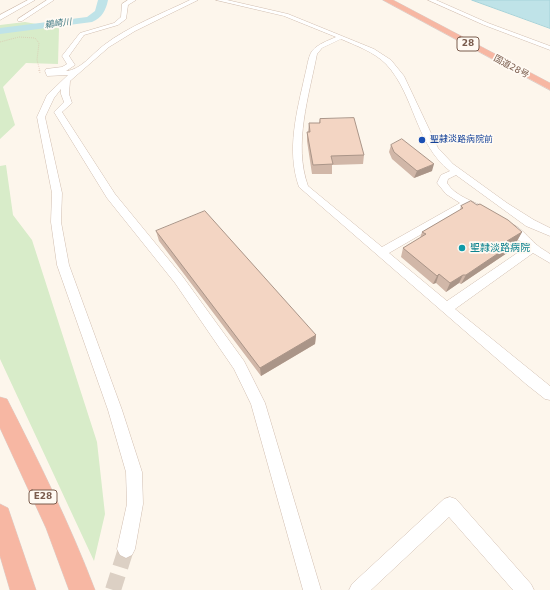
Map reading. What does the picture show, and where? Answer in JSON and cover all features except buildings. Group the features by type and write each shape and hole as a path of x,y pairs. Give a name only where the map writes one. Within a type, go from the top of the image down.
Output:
{"highway":[{"name":"国道28号","path":"387,0 550,87"},
{"name":"E28","path":"0,406 29,466 82,590"},
{"path":"0,516 23,590"}],"street":[{"path":"0,18 32,0"},
{"path":"8,14 23,18 51,0"},
{"path":"77,72 50,74 49,71 71,65 65,56 82,34 116,24 124,18 125,4 133,0"},
{"path":"126,549 134,504 134,472 115,410 63,265 56,222 57,193 41,117 50,97 66,80 119,38 195,0"},
{"path":"219,0 286,15 372,50 380,55 395,68 406,88 434,150 457,170 503,205 530,223 550,232"},
{"path":"431,0 471,18 550,48"},
{"path":"341,37 320,47 314,53 298,133 299,171 304,187 531,380 550,394"},
{"path":"66,80 65,94 68,103 58,112 111,196 179,280 239,365 258,403 312,590"},
{"path":"457,170 444,177 442,183 444,187 524,238 533,248 550,259"},
{"path":"381,253 469,202"},
{"path":"447,308 533,248"},
{"path":"365,588 450,505 525,590"}],"path":[{"path":"0,42 20,37 35,38 39,43 37,60 38,68 41,74"}],"green space":[{"path":"25,22 59,28 58,64 26,63 3,87 15,125 0,139 0,25"},
{"path":"6,165 13,215 32,240 97,442 105,514 94,561 0,359 0,166"}],"water":[{"path":"472,0 550,0 550,28"}],"waterway":[{"name":"鵜崎川","path":"0,31 89,20 95,17 99,12 102,7 103,0"}],"tunnel":[{"path":"113,590 126,549"}],"place":[{"name":"聖隷淡路病院前","path":"422,140"},
{"name":"聖隷淡路病院","path":"462,248"}]}
